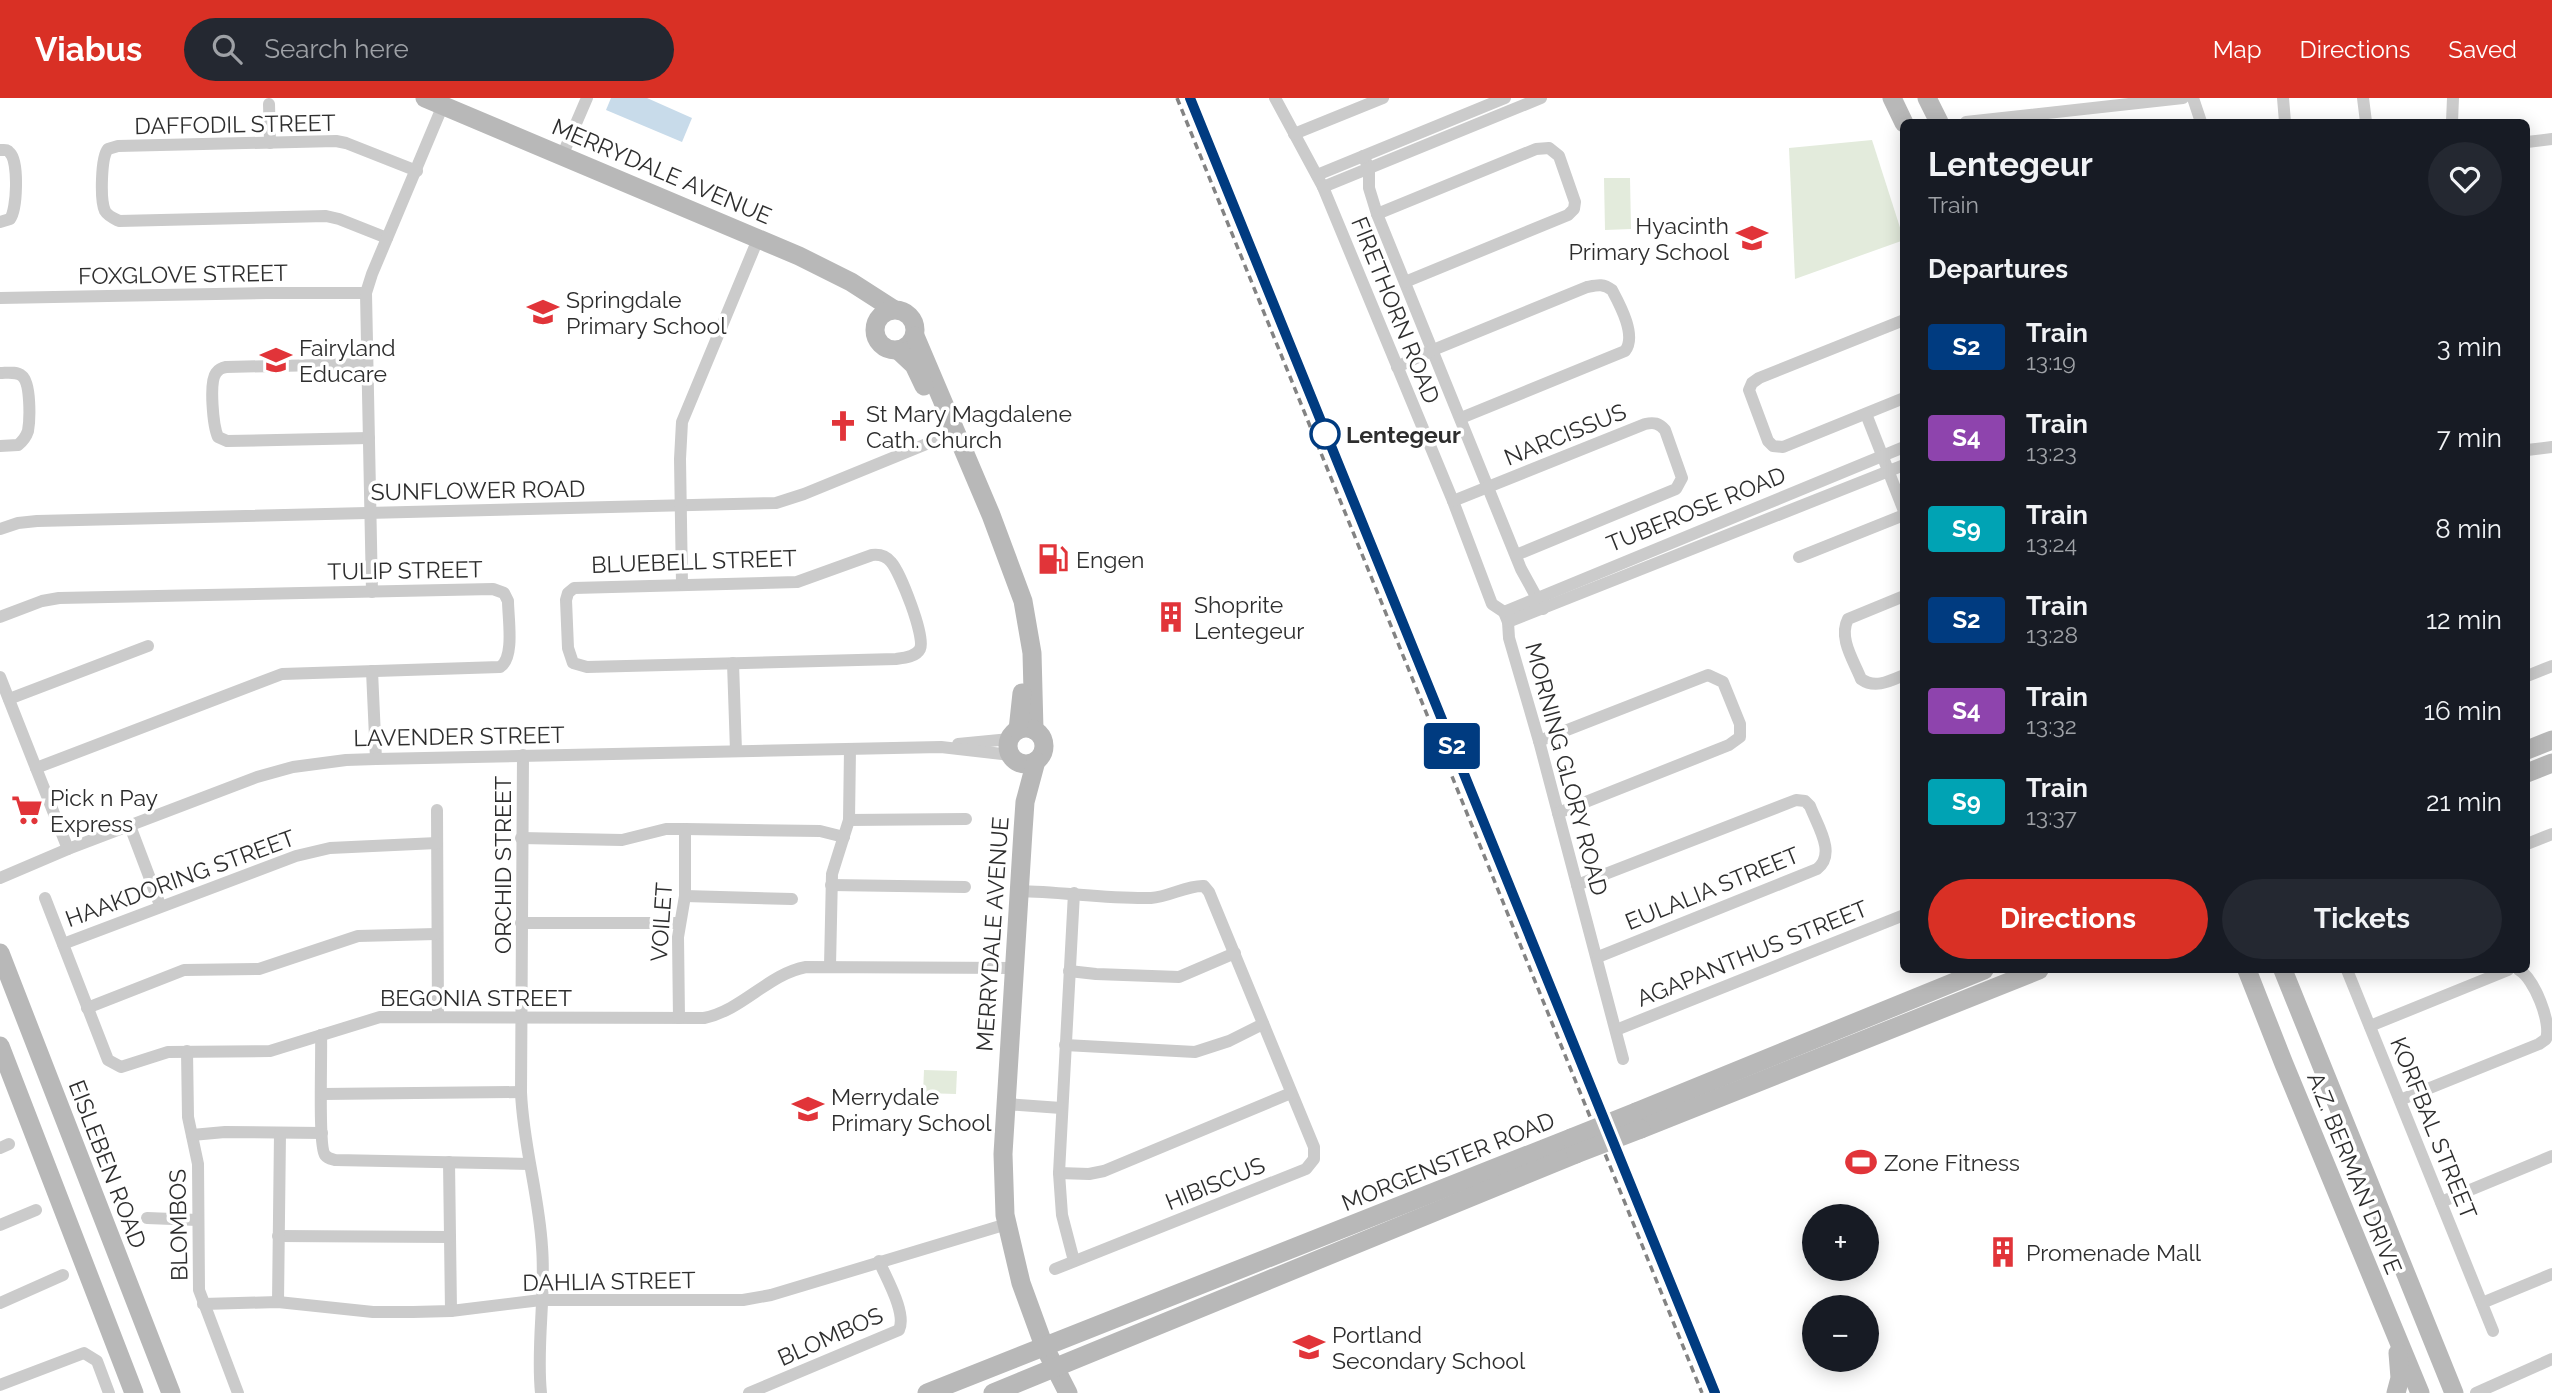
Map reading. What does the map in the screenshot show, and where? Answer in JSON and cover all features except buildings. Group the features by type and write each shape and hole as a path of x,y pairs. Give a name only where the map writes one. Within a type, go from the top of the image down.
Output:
{"main road":[{"path":"1892,98 1902,119"},
{"path":"1927,98 1938,119"},
{"name":"MERRYDALE AVENUE","path":"434,102 815,264 851,282 893,309"},
{"name":"MERRYDALE AVENUE","path":"839,277 856,296 875,330"},
{"path":"893,309 900,310 910,315 915,325 915,336 909,345 898,350 882,345 875,330 878,318 893,309"},
{"name":"MERRYDALE AVENUE","path":"915,336 1000,556 1019,648 1025,802 1003,1174 1007,1224 1021,1283 1044,1346 1068,1393"},
{"name":"MERRYDALE AVENUE","path":"898,350 914,365 1000,556"},
{"path":"2530,749 2552,740"},
{"path":"2530,772 2552,763"},
{"name":"EISLEBEN ROAD","path":"0,953 171,1393"},
{"name":"MORGENSTER ROAD","path":"1638,1121 1977,973"},
{"name":"MORGENSTER ROAD","path":"927,1393 1044,1346 2031,973"},
{"name":"A.Z. BERMAN DRIVE","path":"2249,973 2420,1393"},
{"name":"A.Z. BERMAN DRIVE","path":"2284,973 2454,1393"},
{"path":"0,1046 134,1393"},
{"name":"MORGENSTER ROAD","path":"993,1393 1574,1146"},
{"path":"2396,1393 2400,1378 2397,1340"}],"street":[{"path":"562,156 587,98"},
{"name":"FIRETHORN ROAD","path":"1275,98 1320,181 1453,502 1492,604 1506,617"},
{"path":"1294,134 1383,98"},
{"path":"1320,181 1505,98"},
{"path":"1366,162 1541,98"},
{"path":"1993,119 2183,98"},
{"path":"2193,98 2201,119"},
{"path":"2283,98 2285,119"},
{"path":"2363,98 2366,119"},
{"path":"2452,119 2453,98"},
{"path":"372,592 366,293 417,171 434,102"},
{"path":"269,104 271,143"},
{"path":"2530,142 2552,139"},
{"name":"DAFFODIL STREET","path":"387,238 332,216 119,220 109,215 104,208 103,157 112,147 346,143 417,171"},
{"path":"1377,214 1536,149 1549,148 1559,156 1575,202 1574,209 1568,215 1405,282"},
{"path":"0,149 7,151 13,158 16,205 10,219 0,222"},
{"name":"FIRETHORN ROAD","path":"1366,162 1369,188 1377,214 1516,555 1530,588 1541,603"},
{"path":"682,584 682,422 758,239"},
{"path":"1397,367 1587,287 1606,285 1616,298 1630,336 1629,346 1625,351 1461,418"},
{"name":"FOXGLOVE STREET","path":"0,298 266,292 366,293"},
{"path":"1900,322 1759,378 1752,383 1749,390 1768,441 1773,446 1783,447 1900,400"},
{"path":"367,364 220,369 213,379 214,426 218,437 227,441 369,438"},
{"path":"0,373 17,373 24,377 28,384 29,401 27,435 18,445 0,446"},
{"path":"1866,414 1900,502"},
{"name":"NARCISSUS","path":"1453,502 1645,424 1660,424 1665,430 1682,478 1676,489 1516,555"},
{"name":"SUNFLOWER ROAD","path":"0,530 18,523 37,521 776,503 946,436"},
{"path":"2530,450 2552,447"},
{"name":"TUBEROSE ROAD","path":"1541,603 1900,449"},
{"name":"TUBEROSE ROAD","path":"1506,617 1900,467"},
{"path":"1799,557 1900,515"},
{"name":"BLUEBELL STREET","path":"872,555 881,555 894,565 922,635 920,649 905,658 733,663 587,667 570,659 566,600 570,590 583,586 682,584 797,582 872,555"},
{"name":"TULIP STREET","path":"0,617 42,601 59,598 493,589 502,591 508,601 509,654 506,664 495,668 276,675 36,768"},
{"path":"1900,598 1848,619 1843,628 1861,679 1876,685 1900,676"},
{"name":"MORNING GLORY ROAD","path":"1506,617 1508,638 1539,741 1623,1059"},
{"path":"9,699 148,646"},
{"path":"733,663 736,751"},
{"path":"2530,675 2552,666"},
{"path":"372,671 376,759"},
{"path":"1539,741 1708,675 1723,682 1740,724 1740,737 1729,746 1558,813"},
{"path":"0,677 68,849"},
{"name":"LAVENDER STREET","path":"0,878 68,849 257,777 293,767 346,760 1021,746"},
{"path":"830,966 831,885 835,861 849,820 850,749"},
{"name":"ORCHID STREET","path":"523,755 521,1092 522,1124 540,1221 542,1251 541,1393"},
{"name":"EULALIA STREET","path":"1577,885 1796,800 1805,801 1810,806 1827,850 1826,860 1817,869 1598,957"},
{"path":"437,810 438,1017"},
{"path":"849,820 966,819"},
{"path":"130,825 160,905"},
{"path":"522,838 622,840 666,829 820,831 844,837"},
{"name":"VOILET","path":"679,1018 680,923 685,896 685,829"},
{"path":"2530,843 2552,834"},
{"name":"HAAKDORING STREET","path":"63,944 264,866 317,850 437,843"},
{"path":"831,885 965,887"},
{"name":"HIBISCUS","path":"1019,891 1152,898 1204,886 1235,953 1314,1147 1314,1159 1306,1169 1055,1269"},
{"path":"1074,894 1059,1174 1062,1215 1074,1261"},
{"path":"685,896 792,899"},
{"name":"BEGONIA STREET","path":"45,898 108,1060 117,1066 127,1067 168,1052 271,1051 380,1017 713,1016 736,1005 783,974 806,967 1015,968"},
{"name":"AGAPANTHUS STREET","path":"1616,1030 1900,917"},
{"path":"522,923 680,923"},
{"path":"87,1007 184,970 259,969 358,936 436,934"},
{"path":"1069,971 1179,977 1235,953"},
{"name":"KORFBAL STREET","path":"2348,973 2493,1331"},
{"path":"2370,1026 2501,973"},
{"path":"2400,1100 2546,1039 2548,1024 2528,976 2524,973"},
{"path":"1065,1045 1195,1052 1219,1045 1264,1024"},
{"path":"321,1034 322,1133 325,1155 335,1160 529,1164"},
{"name":"BLOMBOS","path":"187,1051 188,1117 198,1164 198,1280 203,1304 238,1393"},
{"path":"322,1094 521,1092"},
{"path":"1059,1174 1104,1171 1291,1093"},
{"path":"1006,1104 1061,1108"},
{"path":"192,1136 225,1132 322,1133"},
{"path":"278,1302 280,1133"},
{"path":"2441,1202 2552,1156"},
{"path":"450,1162 451,1311"},
{"path":"0,1225 36,1210"},
{"path":"147,1218 198,1220"},
{"name":"DAHLIA STREET","path":"203,1304 278,1302 373,1312 451,1311 541,1300 743,1300 1007,1224"},
{"path":"278,1237 450,1237"},
{"name":"BLOMBOS","path":"749,1393 899,1330 901,1314 880,1261"},
{"path":"0,1303 63,1275"},
{"path":"2482,1303 2552,1275"},
{"path":"0,1385 85,1353 92,1355 97,1361 110,1393"},
{"path":"2476,1393 2552,1359"},
{"path":"527,1393 541,1393"}],"green space":[{"path":"1872,140 1900,228 1900,241 1795,279 1789,148"},
{"path":"1604,178 1630,178 1631,229 1605,230"},
{"path":"924,1070 957,1071 956,1094 923,1093"}],"water":[{"path":"611,98 647,98 692,118 682,142 606,110"}],"railway":[{"path":"1177,98 1702,1393"},
{"path":"1189,98 1715,1393"}],"train":[{"name":"S2","path":"1190,98 1715,1393"}],"place":[{"name":"Hyacinth Primary School","path":"1752,238"},
{"name":"Springdale Primary School","path":"543,312"},
{"name":"Fairyland Educare","path":"276,360"},
{"name":"St Mary Magdalene Cath. Church","path":"843,426"},
{"name":"Lentegeur","path":"1325,434"},
{"name":"Engen","path":"1053,559"},
{"name":"Shoprite Lentegeur","path":"1171,617"},
{"name":"Pick n Pay Express","path":"27,810"},
{"name":"Merrydale Primary School","path":"808,1109"},
{"name":"Zone Fitness","path":"1861,1162"},
{"name":"Promenade Mall","path":"2003,1252"},
{"name":"Portland Secondary School","path":"1309,1347"}]}
